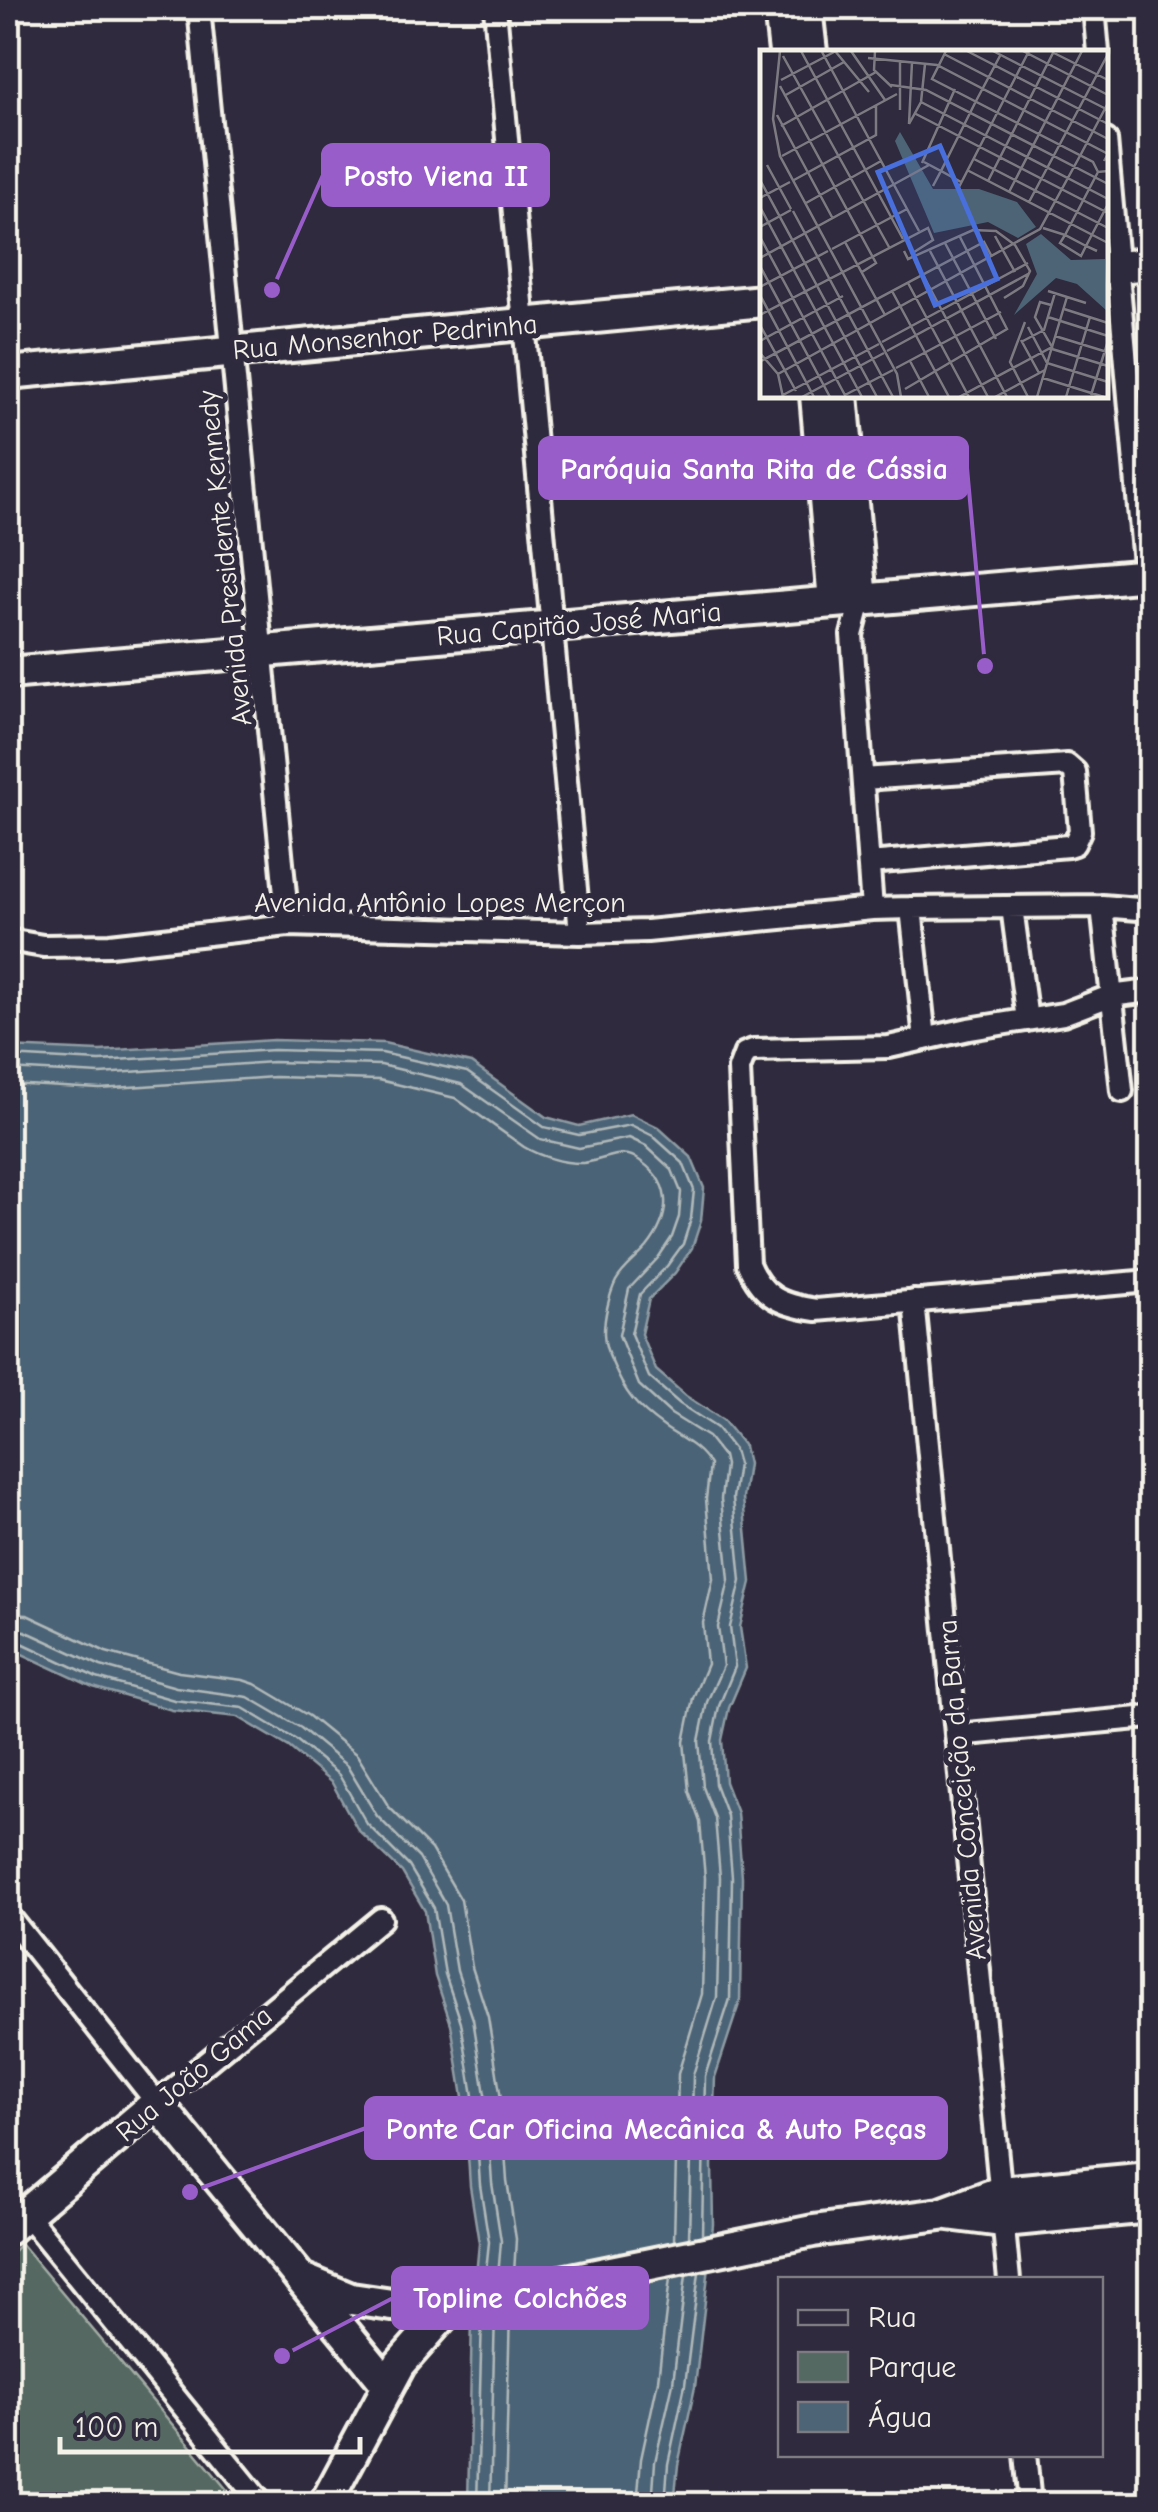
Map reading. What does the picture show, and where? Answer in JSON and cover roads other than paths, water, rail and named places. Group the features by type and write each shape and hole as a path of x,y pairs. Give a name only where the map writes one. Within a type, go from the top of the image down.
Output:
{"main road":[{"path":"780,8 784,50"},
{"path":"806,8 810,50"},
{"path":"1111,267 1150,264"},
{"name":"Rua Monsenhor Pedrinha","path":"8,373 760,301"},
{"path":"816,398 848,601"},
{"path":"842,398 848,601"},
{"name":"Rua Capitão José Maria","path":"8,673 1148,575"},
{"path":"157,2103 387,2384"},
{"name":"Rua João Gama","path":"17,2222 157,2103"},
{"path":"300,2278 352,2299 392,2305 460,2302 814,2231 1002,2207 1150,2178"},
{"path":"1002,2207 1150,2207"},
{"path":"325,2504 387,2384 410,2351 460,2302"}],"street":[{"name":"Avenida Presidente Kennedy","path":"199,8 288,924"},
{"path":"496,8 580,933"},
{"path":"1094,8 1098,50"},
{"path":"1108,191 1111,267 1148,575"},
{"path":"848,601 872,909"},
{"path":"862,778 1062,764 1075,772 1080,832 1074,844 869,862"},
{"path":"1102,906 1122,1091"},
{"name":"Avenida Antônio Lopes Merçon","path":"8,940 42,946 110,945 288,924 580,933 648,931 872,909 1102,906 1150,910"},
{"path":"1012,907 1028,1020"},
{"path":"912,908 924,1040"},
{"path":"1150,992 1110,996 1063,1014 889,1047 753,1050 745,1053 739,1069 748,1264 756,1282 790,1306 816,1310 1150,1280"},
{"name":"Avenida Conceição da Barra","path":"914,1302 1008,2277"},
{"path":"957,1735 1150,1717"},
{"path":"8,1915 157,2103"},
{"name":"Rua João Gama","path":"157,2103 381,1919"},
{"path":"17,2222 262,2504"},
{"path":"1026,2457 1030,2504"}],"water":[{"path":"273,1040 384,1043 471,1063 546,1117 579,1126 631,1114 658,1127 691,1157 704,1188 701,1221 692,1248 675,1273 649,1299 641,1334 656,1370 723,1420 744,1446 748,1464 743,1498 751,1582 740,1627 746,1668 729,1708 722,1740 725,1782 737,1813 742,1877 740,2001 715,2077 713,2224 695,2387 674,2504 468,2504 472,2318 479,2243 470,2186 465,2109 451,2024 435,1976 425,1911 402,1872 358,1830 332,1783 289,1747 238,1717 172,1710 93,1687 16,1651 8,1652 8,1047 100,1051"}],"place":[{"name":"Posto Viena II","path":"272,290"},
{"name":"Paróquia Santa Rita de Cássia","path":"985,666"},
{"name":"Ponte Car Oficina Mecânica & Auto Peças","path":"190,2192"},
{"name":"Topline Colchões","path":"282,2356"}]}
